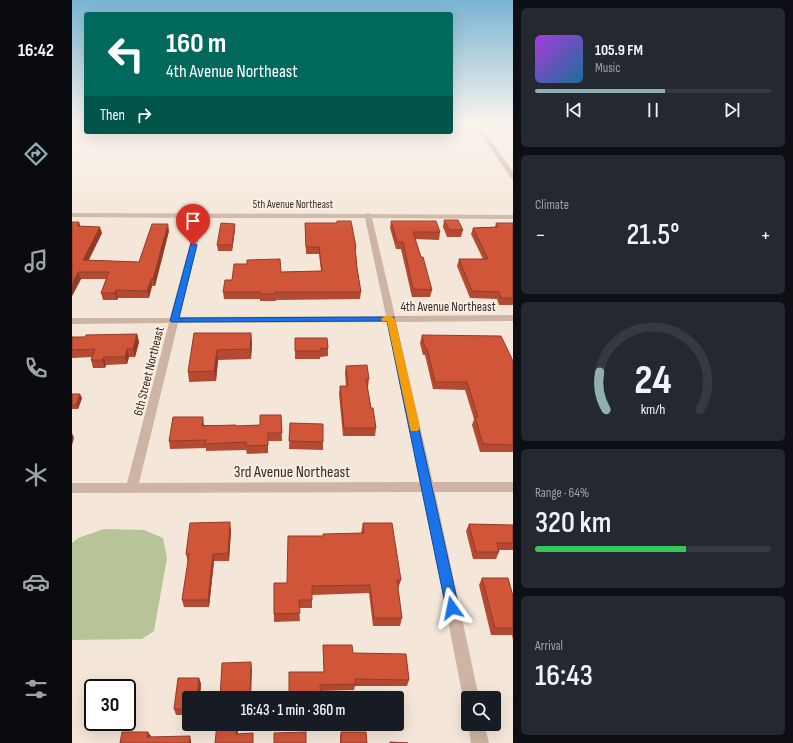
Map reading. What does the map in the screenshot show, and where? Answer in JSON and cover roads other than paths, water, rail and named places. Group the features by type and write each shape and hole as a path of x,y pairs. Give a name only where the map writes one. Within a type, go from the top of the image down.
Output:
{"street":[{"path":"503,159 510,167 513,177"},
{"name":"5th Avenue Northeast","path":"72,215 368,215 513,217"},
{"name":"6th Street Northeast","path":"132,487 201,215"},
{"path":"368,215 428,487 470,691"},
{"name":"4th Avenue Northeast","path":"72,321 513,318"},
{"name":"3rd Avenue Northeast","path":"72,488 513,488"},
{"path":"477,731 480,743"}]}
